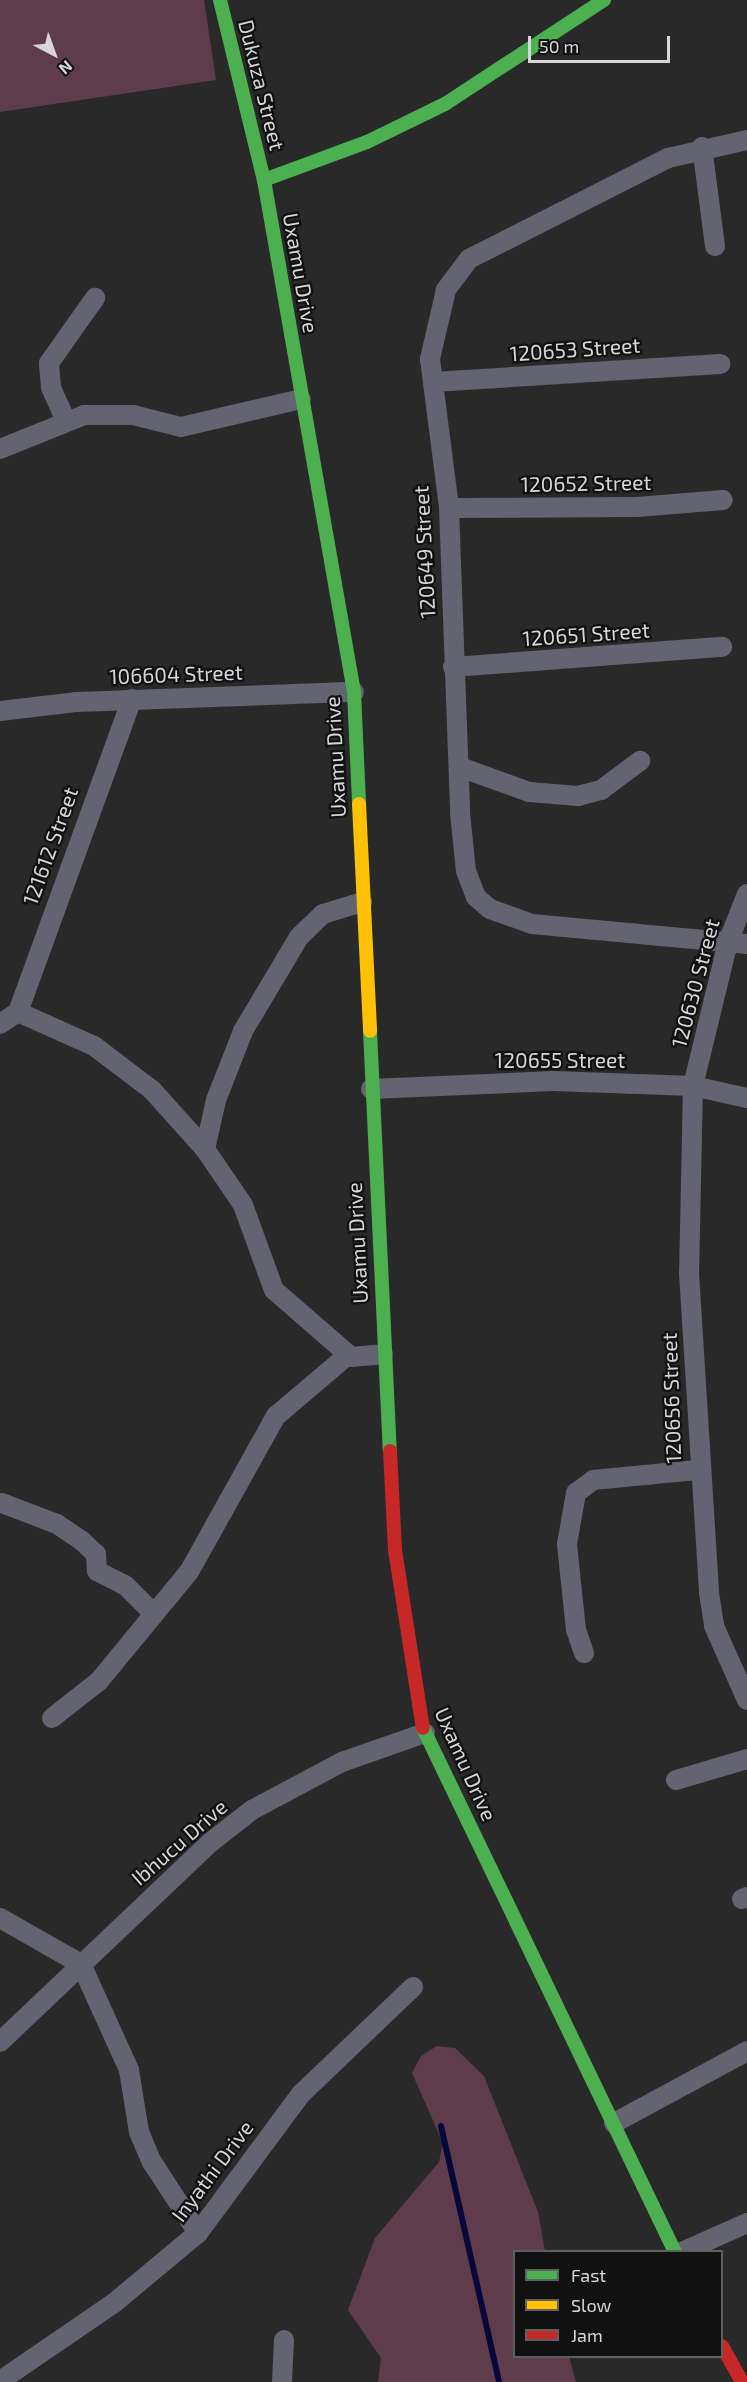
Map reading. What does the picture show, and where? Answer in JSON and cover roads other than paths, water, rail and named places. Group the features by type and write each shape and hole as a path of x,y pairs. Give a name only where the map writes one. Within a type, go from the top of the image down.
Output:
{"street":[{"name":"Dukuza Street","path":"220,0 264,180"},
{"path":"264,180 368,142 445,104 603,0"},
{"name":"120649 Street","path":"737,943 590,933 532,924 490,909 476,897 466,871 453,668 449,508 433,382 436,320 446,290 469,260 602,188 702,147 747,140"},
{"path":"702,147 715,246"},
{"name":"Uxamu Drive","path":"264,180 354,692 383,1354 400,1610 425,1733 674,2250"},
{"path":"65,419 51,387 49,363 95,298"},
{"name":"120653 Street","path":"433,382 720,364"},
{"path":"0,449 65,419 108,412 181,427 301,399"},
{"name":"120652 Street","path":"449,508 637,507 723,500"},
{"name":"120651 Street","path":"453,668 723,648"},
{"name":"106604 Street","path":"0,711 132,699 354,692"},
{"name":"121612 Street","path":"18,1012 132,699"},
{"path":"460,767 529,792 578,796 601,790 640,761"},
{"name":"120630 Street","path":"693,1086 737,943 747,894"},
{"path":"205,1149 216,1100 243,1031 299,937 323,914 362,902"},
{"path":"0,1023 18,1012 94,1046 130,1069 205,1149 243,1205 274,1290 348,1354"},
{"name":"120655 Street","path":"371,1089 553,1081 693,1086 747,1098"},
{"name":"120656 Street","path":"693,1086 689,1273 698,1470 714,1626 747,1700"},
{"path":"52,1718 99,1681 216,1532 238,1479 276,1416 348,1354 383,1354"},
{"path":"584,1653 576,1630 567,1544 576,1493 593,1480 698,1470"},
{"path":"2,1503 57,1524 82,1541 96,1554 97,1571 125,1585 153,1613"},
{"name":"Ibhucu Drive","path":"0,2042 81,1964 252,1810 342,1762 425,1733"},
{"path":"676,1780 747,1759"},
{"path":"0,1918 81,1964 129,2070 140,2132 152,2162 198,2233"},
{"name":"Inyathi Drive","path":"2,2381 114,2303 198,2233 301,2094 413,1987"},
{"path":"614,2123 747,2051"},
{"path":"686,2250 747,2223"},
{"path":"282,2382 284,2340"},
{"path":"723,2348 742,2382"}],"waterway":[{"path":"441,2126 499,2382"}]}
